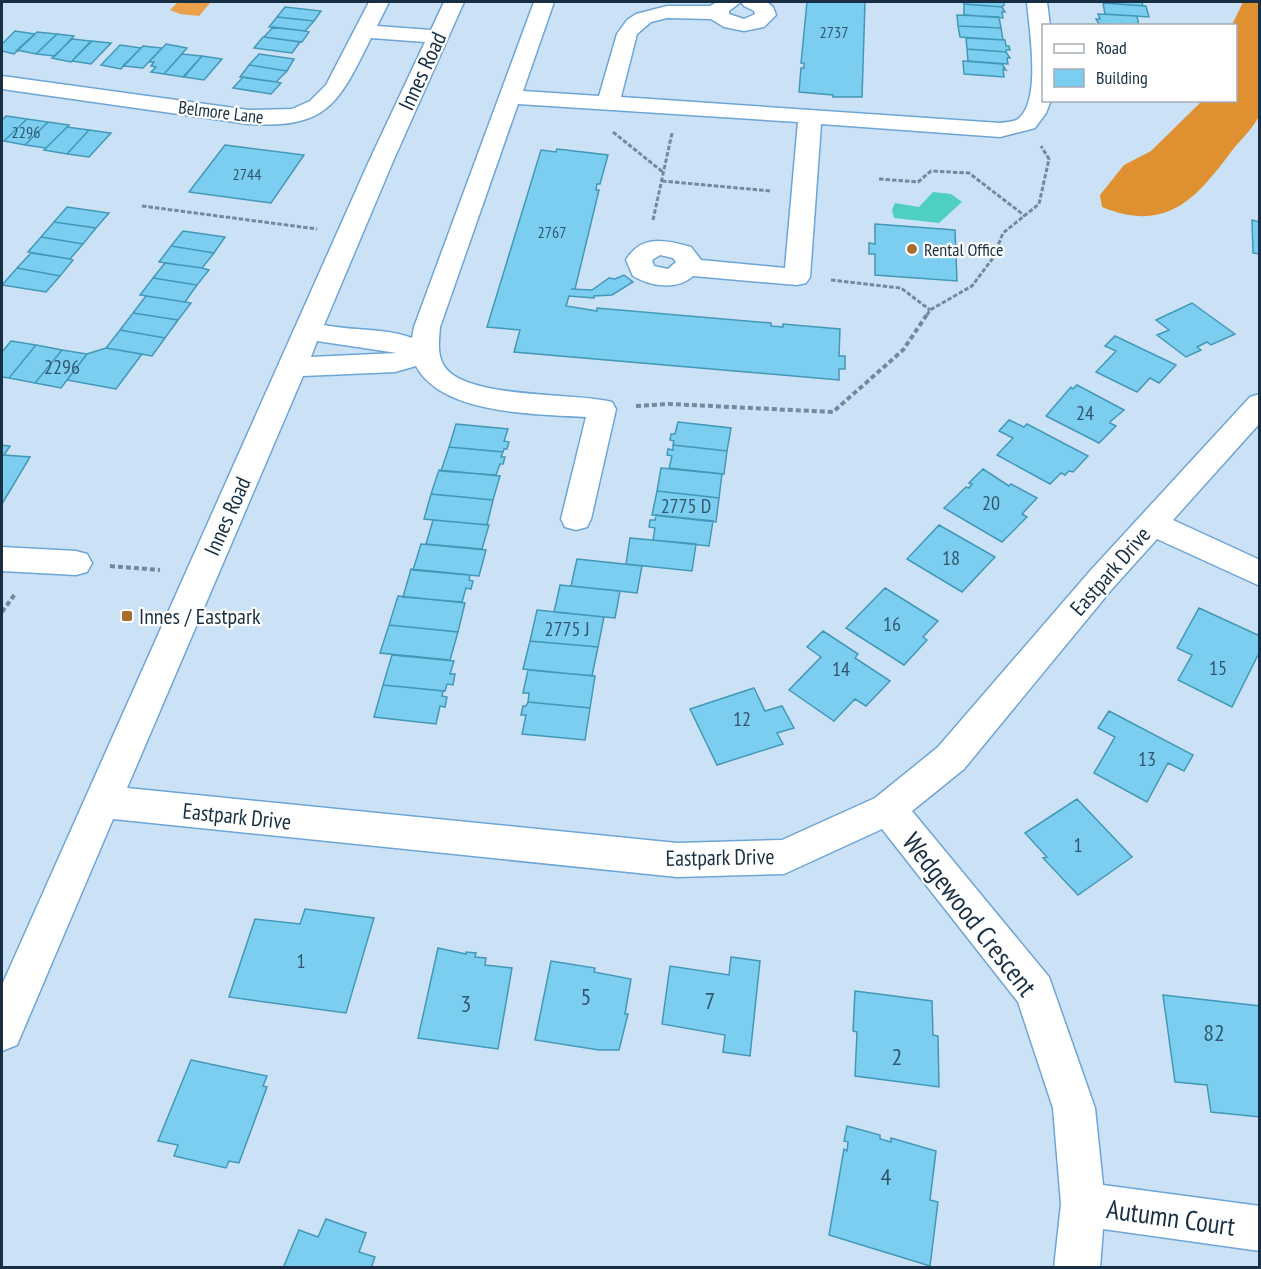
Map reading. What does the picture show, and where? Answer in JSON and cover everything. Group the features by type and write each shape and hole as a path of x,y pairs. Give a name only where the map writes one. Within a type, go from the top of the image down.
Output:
{"street":[{"name":"Belmore Lane","path":"2,82 249,117 270,119 294,116 310,112 327,99 336,87 379,2"},
{"name":"Innes Road","path":"2,1030 293,368 382,159 454,2"},
{"path":"544,2 427,327 424,354 436,376 461,391 492,398 602,409 576,519"},
{"path":"608,104 627,33 631,25 640,18 656,14 724,7 730,23 746,25 760,21 766,15 766,10 751,2"},
{"path":"511,98 1000,130 1026,124 1039,107 1042,81 1037,2"},
{"path":"364,31 438,37"},
{"path":"652,249 668,247 682,252 688,262 687,267 797,276 810,116"},
{"path":"309,331 344,338 399,343 424,354"},
{"path":"293,368 394,363 424,354"},
{"name":"Eastpark Drive","path":"103,802 677,860 784,857 888,809 951,758 1152,523 1260,404"},
{"path":"1152,523 1260,574"},
{"path":"2,559 76,563"},
{"name":"Wedgewood Crescent","path":"888,809 1035,991 1074,1108 1083,1204 1077,1268"},
{"name":"Autumn Court","path":"1083,1204 1260,1229"}],"path":[{"path":"608,104 603,124 664,173"},
{"path":"652,249 649,241 677,109"},
{"path":"602,409 670,404 832,412 903,350 930,310 972,285 993,258 1004,233 1039,204 1049,159 1026,124"},
{"path":"879,179 918,182 932,171 969,173 1025,216"},
{"path":"662,182 804,194"},
{"path":"142,206 318,230"},
{"path":"797,276 901,288 930,310"},
{"path":"76,563 160,570"}],"shaded area":[{"path":"178,2 211,2 199,16 180,14 170,10"},
{"path":"1243,2 1259,2 1260,109 1253,126 1205,184 1177,207 1161,214 1144,216 1124,214 1102,207 1100,195 1124,165 1151,151 1201,102 1237,102 1237,24 1232,24"},
{"path":"933,192 951,194 962,202 939,223 894,218 892,210 895,203 919,207"}],"building":[{"path":"807,2 865,2 862,97 833,97 833,95 799,92 801,68 804,68 804,63 801,63"},
{"path":"963,2 1004,2 1004,5 1002,7 964,4"},
{"path":"1142,2 1143,6 1106,3"},
{"path":"1103,3 1146,6 1149,17 1105,14"},
{"path":"964,4 1002,7 1005,12 1002,12 1003,18 964,15"},
{"path":"285,7 321,11 314,21 277,17"},
{"path":"1098,14 1137,16 1139,24 1099,24 1096,19 1100,19"},
{"path":"957,15 999,17 1001,28 958,26"},
{"path":"277,17 314,21 305,31 269,27"},
{"path":"958,26 1001,28 1003,40 960,37"},
{"path":"273,27 309,32 302,42 264,37"},
{"path":"15,31 35,34 14,54 2,51 2,44"},
{"path":"37,32 57,34 36,54 17,50"},
{"path":"57,34 74,36 55,56 36,54"},
{"path":"263,37 300,42 292,53 254,48"},
{"path":"966,38 1005,40 1010,50 1006,52 967,49"},
{"path":"72,39 91,41 71,62 52,58"},
{"path":"92,41 111,43 91,64 72,61"},
{"path":"166,44 187,48 164,74 151,72 156,67 151,66 154,62 149,62"},
{"path":"120,45 141,48 121,69 101,65"},
{"path":"143,46 162,48 143,68 123,66"},
{"path":"967,49 1006,52 1010,58 1007,58 1008,64 968,61"},
{"path":"182,54 202,56 183,77 164,74"},
{"path":"259,54 294,59 287,71 249,65"},
{"path":"202,56 222,59 204,80 184,77"},
{"path":"963,61 1002,64 1006,70 1003,69 1004,77 964,74"},
{"path":"249,65 287,71 276,82 240,77"},
{"path":"243,77 281,83 271,94 233,88"},
{"path":"6,116 27,119 2,141 2,120"},
{"path":"27,119 48,122 25,145 4,141"},
{"path":"48,122 69,125 46,148 25,145"},
{"path":"67,127 89,130 67,154 44,150"},
{"path":"89,130 111,133 89,157 67,154"},
{"path":"225,145 304,155 271,203 189,192"},
{"path":"557,149 608,155 600,184 597,184 596,190 599,190 575,289 571,289 592,290 609,278 615,279 624,275 633,282 612,295 594,296 594,298 569,296 566,306 597,311 597,308 771,323 771,326 783,327 783,324 840,329 839,356 845,356 845,369 839,369 839,380 514,352 520,330 487,327 541,150 556,152"},
{"path":"67,207 109,213 96,228 54,222"},
{"path":"1252,220 1260,222 1260,254 1253,253"},
{"path":"54,222 96,228 83,244 41,237"},
{"name":"Rental Office","path":"875,224 955,230 957,281 875,275 875,254 869,254 869,243 875,244"},
{"path":"183,231 225,237 214,253 171,246"},
{"path":"41,237 83,244 70,259 28,252"},
{"path":"171,246 214,253 202,268 159,262"},
{"path":"31,253 73,260 60,276 17,268"},
{"path":"165,263 209,270 197,285 153,278"},
{"path":"17,268 60,276 46,292 2,285"},
{"path":"153,278 197,285 185,302 140,295"},
{"path":"146,296 191,303 178,320 133,313"},
{"path":"1192,303 1235,334 1211,345 1207,342 1197,347 1201,350 1186,357 1157,335 1169,330 1156,320"},
{"path":"133,313 178,320 165,338 120,330"},
{"path":"120,330 165,338 152,356 106,348"},
{"path":"1115,336 1176,365 1159,383 1150,378 1137,392 1096,372 1116,351 1105,346"},
{"path":"11,341 36,345 9,378 2,377 2,352"},
{"path":"36,345 62,350 35,383 9,378"},
{"path":"106,348 142,354 116,389 67,380 87,354"},
{"path":"62,350 87,354 61,388 35,383"},
{"path":"1077,385 1124,410 1111,421 1110,423 1116,426 1099,443 1046,416 1071,387 1073,389"},
{"path":"1009,420 1024,427 1027,424 1088,456 1073,472 1069,471 1065,475 1061,473 1050,484 997,455 1013,438 999,431"},
{"path":"678,422 731,428 727,451 673,445 674,441 670,440 671,434 675,434"},
{"path":"456,424 508,429 504,441 509,442 507,449 503,452 449,447"},
{"path":"2,445 10,446 4,455 30,457 2,504"},
{"path":"673,445 727,451 724,474 669,468 672,456 667,455 668,449 673,450"},
{"path":"449,447 503,452 501,457 505,457 496,475 441,471"},
{"path":"661,468 722,474 719,498 657,491"},
{"path":"983,469 1009,486 1011,484 1037,498 1022,514 1027,517 1002,542 944,508 966,487 969,488 972,484 969,483"},
{"path":"439,470 500,476 493,500 431,494"},
{"path":"657,491 719,498 716,522 652,515"},
{"path":"431,494 493,500 487,525 424,519"},
{"path":"656,515 713,521 709,546 653,540 655,528 649,527 650,520 655,520"},
{"path":"433,520 489,525 482,549 426,544"},
{"path":"939,525 995,557 962,592 907,559"},
{"path":"630,538 696,544 692,571 626,564"},
{"path":"421,544 486,550 479,576 413,570"},
{"path":"577,559 642,566 637,593 571,586"},
{"path":"411,569 470,575 469,580 473,581 471,589 466,588 462,602 403,597"},
{"path":"560,585 620,591 615,618 554,612"},
{"path":"885,588 938,621 923,637 927,640 904,665 846,628"},
{"path":"398,596 465,603 458,632 389,625"},
{"path":"1199,608 1260,636 1260,651 1232,707 1178,680 1192,655 1177,648"},
{"path":"537,610 604,617 598,647 530,641"},
{"path":"389,625 458,632 450,660 380,653"},
{"path":"823,631 858,654 855,658 890,681 866,706 855,699 834,721 789,690 821,657 807,647"},
{"path":"530,641 598,647 592,676 523,669"},
{"path":"392,655 454,661 450,674 455,674 453,685 447,684 445,691 383,685"},
{"path":"528,670 595,676 590,708 528,702 529,693 523,693"},
{"path":"383,685 443,691 442,696 447,697 445,707 440,706 436,724 374,717"},
{"path":"754,688 765,711 782,706 794,728 777,733 783,744 717,765 690,709"},
{"path":"528,702 590,708 585,740 522,734 526,715 521,715 523,706 526,706"},
{"path":"1109,711 1193,755 1184,771 1168,763 1147,802 1094,773 1115,737 1098,728"},
{"path":"1077,799 1132,857 1078,895 1043,858 1047,857 1025,833"},
{"path":"305,909 374,918 346,1013 229,997 255,919 300,924"},
{"path":"438,948 466,954 466,952 476,953 475,957 486,958 485,965 512,968 498,1049 418,1038"},
{"path":"731,957 760,961 750,1056 723,1052 725,1035 662,1024 670,966 729,975"},
{"path":"551,961 595,968 594,972 631,979 625,1014 628,1014 619,1050 599,1050 535,1040"},
{"path":"855,991 932,1001 933,1035 938,1036 939,1087 855,1076 857,1032 853,1031"},
{"path":"1163,995 1260,1006 1260,1117 1211,1112 1207,1085 1175,1082"},
{"path":"191,1060 267,1076 263,1086 267,1087 239,1163 229,1161 226,1168 174,1156 178,1145 158,1141"},
{"path":"847,1126 880,1135 880,1139 891,1142 891,1138 936,1151 930,1200 938,1202 930,1266 829,1235 844,1149 847,1151 848,1142 844,1141"},
{"path":"326,1219 366,1233 359,1252 375,1257 371,1268 283,1268 299,1230 318,1237"}],"place":[{"name":"Rental Office","path":"912,249"},
{"name":"Innes / Eastpark","path":"127,616"}]}
